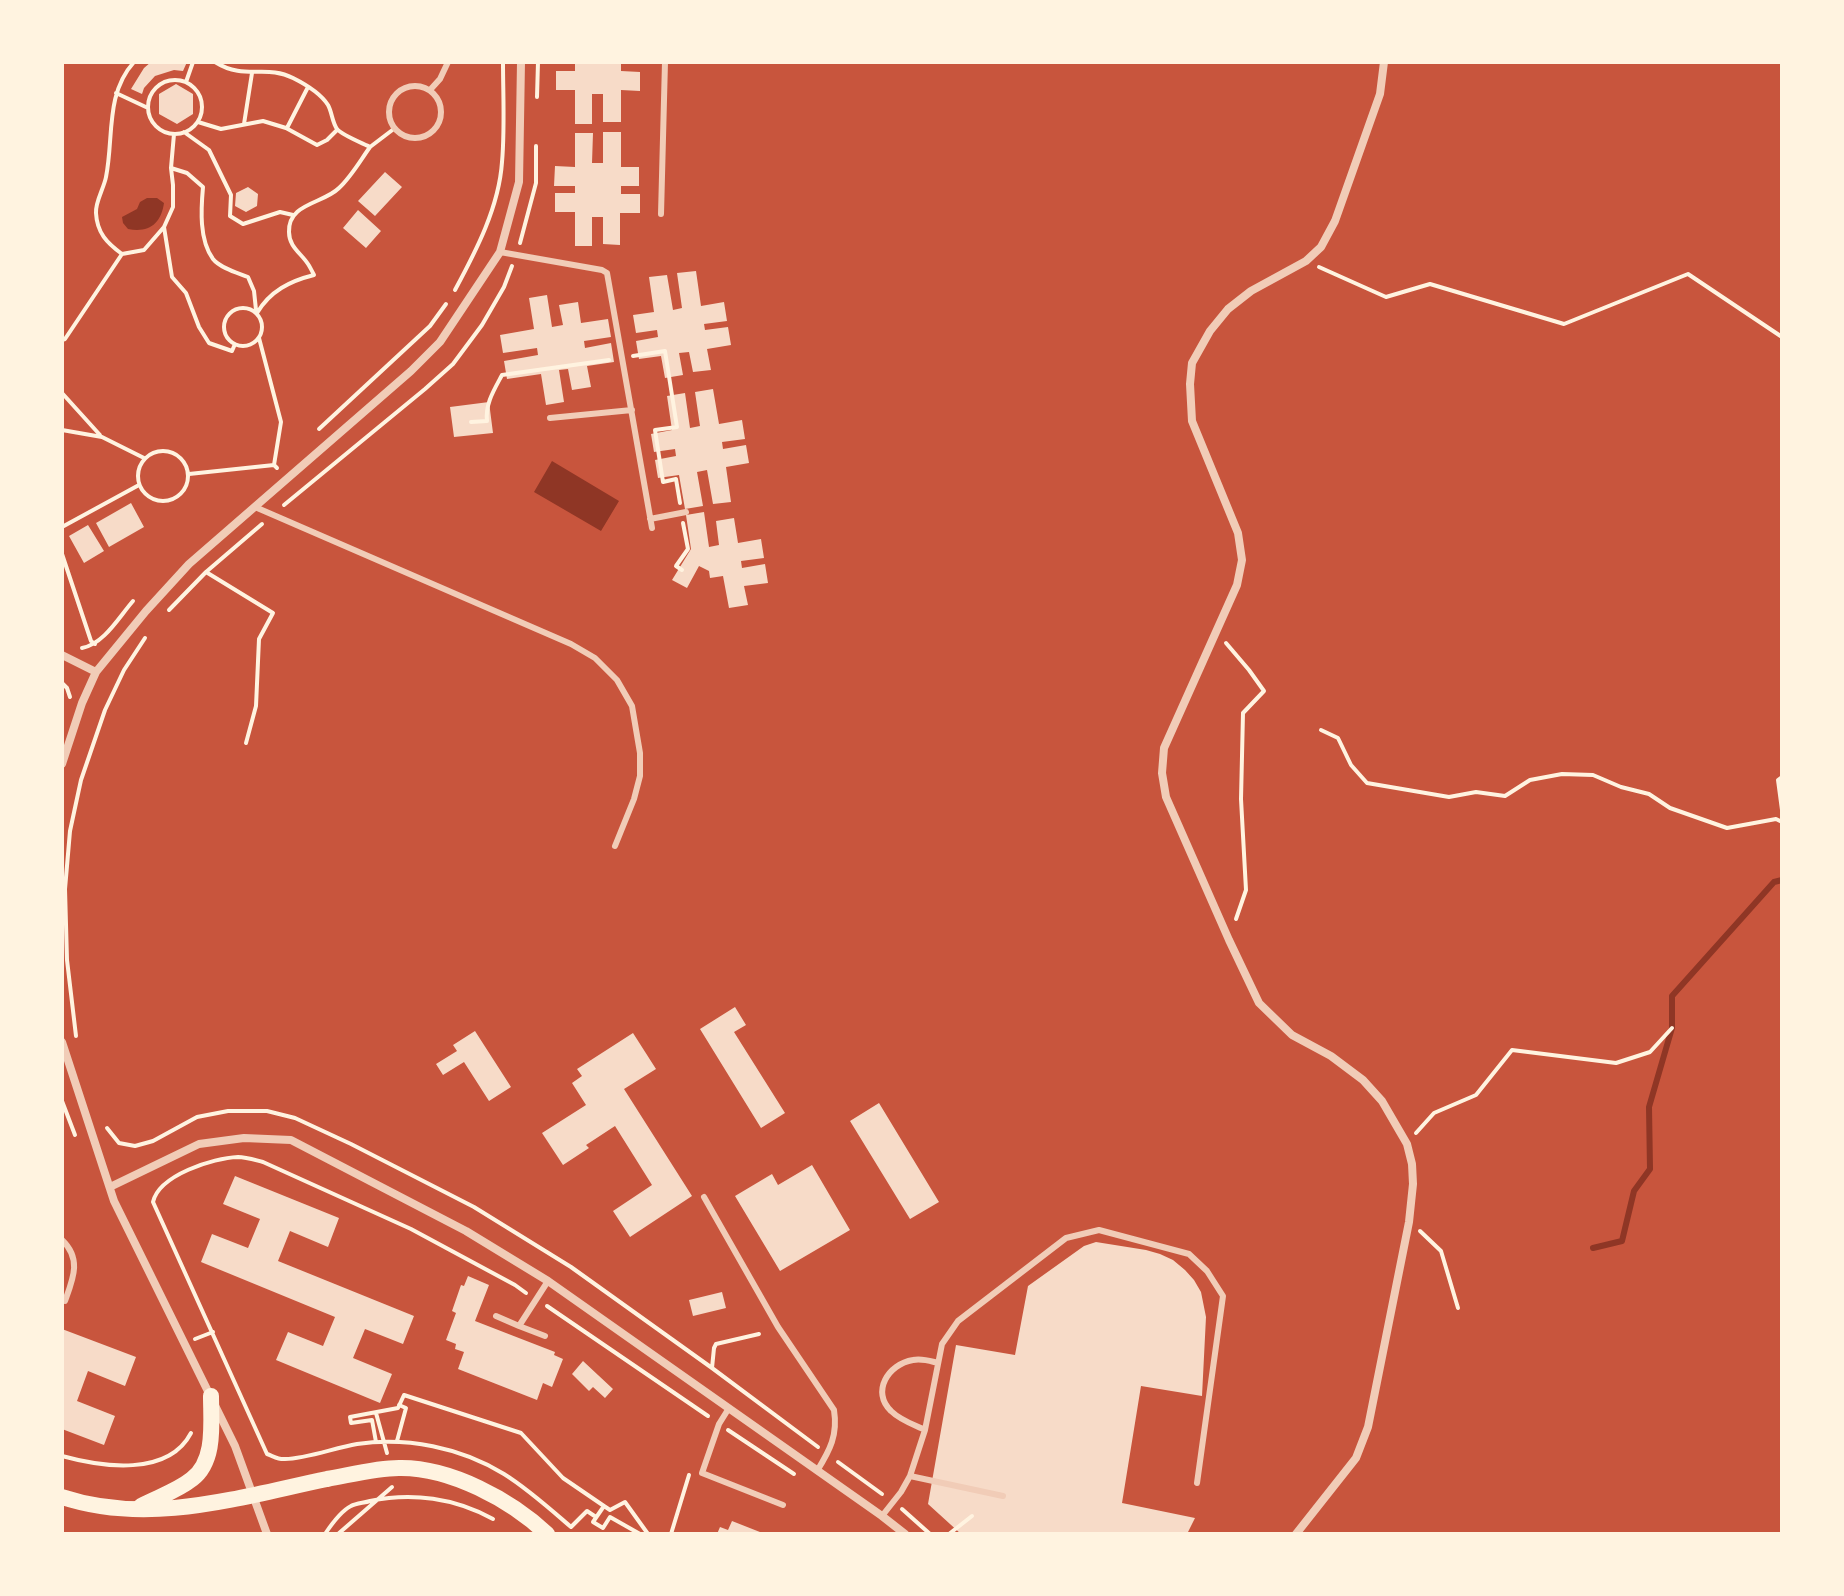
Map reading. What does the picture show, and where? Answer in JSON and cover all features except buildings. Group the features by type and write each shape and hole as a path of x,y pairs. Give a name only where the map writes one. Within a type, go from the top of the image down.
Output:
{"main road":[{"path":"133,1510 195,1477 208,1455 211,1396"},
{"path":"62,1497 102,1507 133,1510 210,1504 351,1474 398,1468 427,1470 462,1481 500,1500 547,1534"}],"street":[{"path":"62,764 96,672 146,611 189,564 411,371 440,342 500,252 519,182 521,62"},
{"path":"1296,1534 1356,1458 1368,1427 1409,1222 1412,1164 1407,1144 1382,1101 1363,1080 1331,1056 1292,1035 1259,1003 1166,797 1162,773 1164,748 1237,585 1242,560 1238,533 1192,421 1192,363 1210,331 1228,309 1251,291 1306,261 1321,247 1335,221 1380,94 1384,62"},
{"path":"62,655 96,672"},
{"path":"62,1042 114,1201 235,1446 267,1534"},
{"path":"110,1187 199,1144 244,1138 291,1140 466,1231 548,1281 905,1534"}],"lane":[{"path":"430,90 440,79 448,62"},
{"path":"661,214 665,62"},
{"path":"414,85 430,90 442,113 435,130 419,137 402,134 391,121 390,104 399,91 414,85"},
{"path":"500,252 607,273 652,528"},
{"path":"550,418 632,410"},
{"path":"255,507 571,644 595,658 617,680 632,706 640,753 640,776 634,799 615,846"},
{"path":"650,519 686,512"},
{"path":"704,1197 778,1327 834,1410 836,1424 833,1440 817,1471"},
{"path":"882,1516 910,1476 925,1430 942,1344 958,1321 1066,1238 1099,1230 1189,1254 1207,1271 1223,1296 1197,1483"},
{"path":"62,1240 71,1250 75,1264 74,1277 65,1301"},
{"path":"519,1326 548,1281"},
{"path":"496,1316 545,1336"},
{"path":"925,1430 894,1414 882,1398 882,1388 891,1371 901,1364 922,1359 938,1363"},
{"path":"729,1408 719,1424 702,1473 783,1505"},
{"path":"910,1476 1003,1496"}],"path":[{"path":"122,254 104,241 95,211 106,177 116,93 134,62"},
{"path":"186,82 193,62"},
{"path":"215,62 228,70 252,73 274,71 291,77 327,104 337,130 370,147"},
{"path":"454,292 472,258 497,191 502,163 503,62"},
{"path":"244,124 252,73"},
{"path":"177,79 193,86 202,99 203,107 198,122 184,132 174,134 159,129 148,108 153,91 160,84 177,79"},
{"path":"286,128 308,87"},
{"path":"116,93 148,108"},
{"path":"198,122 221,129 263,121 286,128 317,145 337,130"},
{"path":"257,313 263,302 284,285 314,275 293,247 289,231 293,215 338,190 370,147 395,128"},
{"path":"184,132 209,150 231,195 230,216 243,224 280,212 293,215"},
{"path":"62,340 122,254 144,250 164,227 173,207 171,168 174,134"},
{"path":"171,168 187,173 203,187 201,208 205,240 214,261 248,277 262,325 259,338 281,422 275,466 189,474"},
{"path":"164,227 172,277 186,293 199,327 209,343 232,351 235,344"},
{"path":"1306,261 1386,297 1430,284 1564,324 1688,274 1782,337"},
{"path":"310,438 430,326 446,303"},
{"path":"257,313 239,307 225,318 223,324 226,336 235,344 248,345 259,338"},
{"path":"62,393 102,437"},
{"path":"62,430 102,437 144,458"},
{"path":"168,451 182,458 189,474 185,489 173,500 149,497 139,485 138,470 144,458 151,453 168,451"},
{"path":"62,527 139,485"},
{"path":"163,617 206,572 272,515"},
{"path":"62,554 91,641 95,644 79,649"},
{"path":"206,572 273,613 259,639 256,706 246,743"},
{"path":"78,1042 67,960 65,889 70,831 81,780 105,710 124,670 152,628"},
{"path":"1217,631 1264,691 1243,713 1241,799 1246,890 1229,940"},
{"path":"62,683 71,699"},
{"path":"1321,730 1338,738 1351,765 1367,783 1449,797 1476,792 1505,796 1530,780 1562,774 1593,775 1649,794 1670,808 1727,828 1776,819 1782,822"},
{"path":"1782,777 1778,780 1782,810"},
{"path":"1407,1144 1434,1113 1476,1095 1512,1050 1616,1063 1650,1052 1672,1028"},
{"path":"102,1116 107,1129 119,1143 135,1146 153,1141"},
{"path":"356,1445 282,1460 267,1454 153,1202 160,1187 217,1159 242,1157 263,1162 411,1229 554,1309 802,1480"},
{"path":"1409,1222 1441,1251 1458,1308"},
{"path":"712,1368 716,1344 759,1334"},
{"path":"376,1442 372,1420 351,1423 350,1417 398,1408 404,1395 521,1433 563,1478 610,1510 625,1502 648,1534"},
{"path":"397,1441 406,1408 399,1405"},
{"path":"62,1456 101,1463 149,1463 179,1450 193,1430"},
{"path":"325,1534 350,1506 386,1498 415,1496 479,1511 501,1523"},
{"path":"380,1498 388,1506"},
{"path":"604,1506 593,1522 603,1528 610,1517 640,1534"},
{"path":"949,1534 972,1516"}],"shaded area":[{"path":"157,198 164,203 157,222 142,230 128,229 122,217 137,209 140,202"},
{"path":"552,461 619,501 601,531 534,492"}],"waterway":[{"path":"1593,1248 1622,1241 1634,1191 1650,1169 1649,1107 1672,1028 1672,996 1774,882 1782,880"}]}
